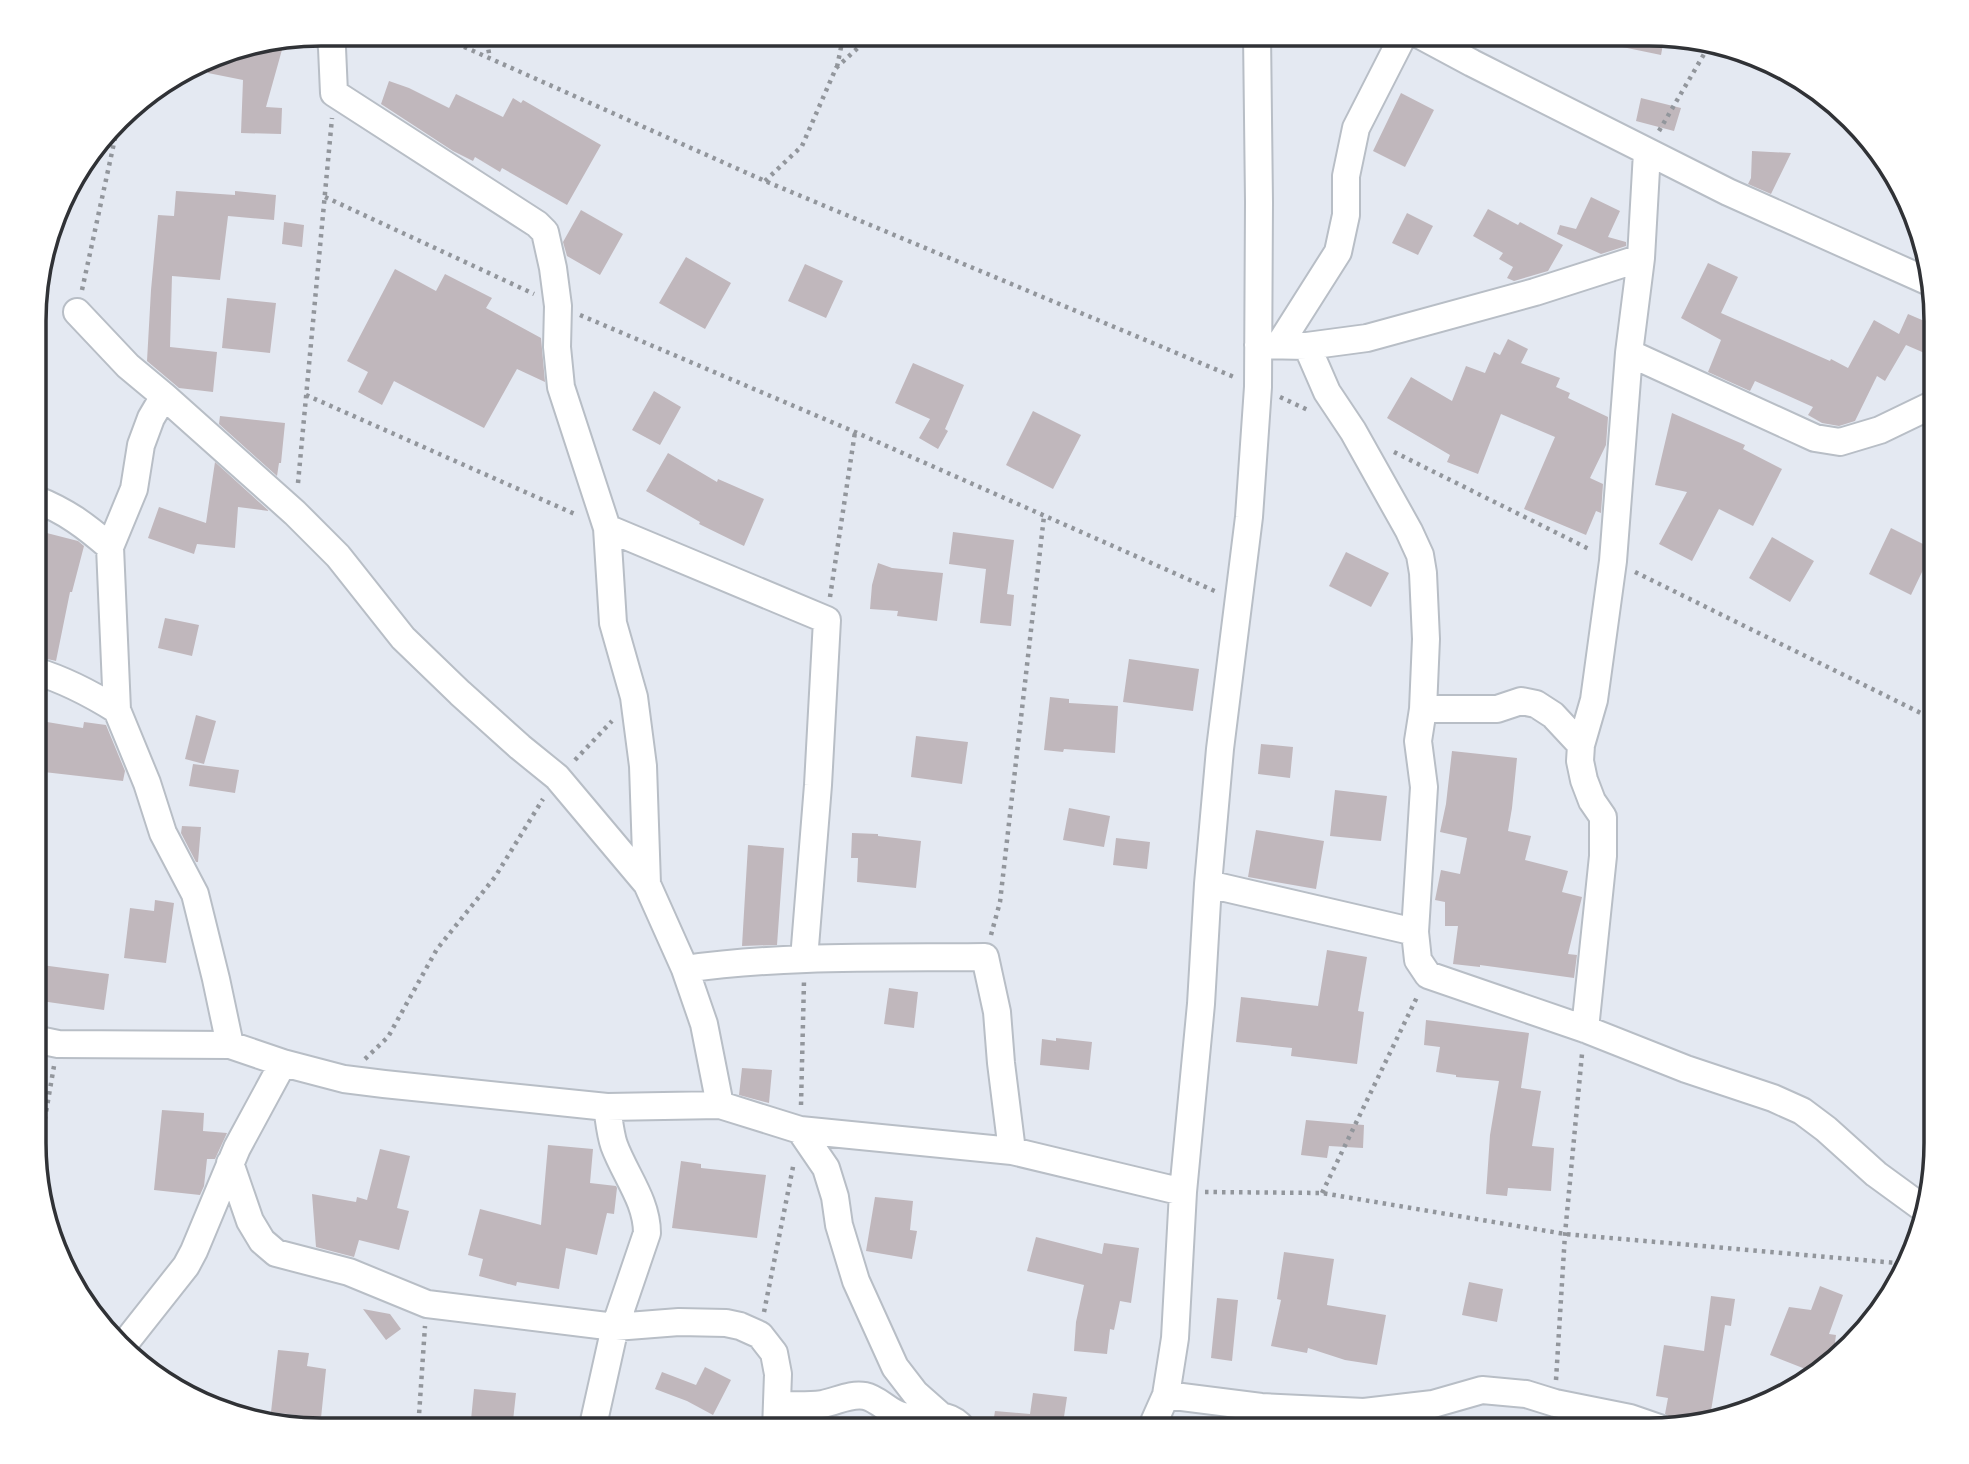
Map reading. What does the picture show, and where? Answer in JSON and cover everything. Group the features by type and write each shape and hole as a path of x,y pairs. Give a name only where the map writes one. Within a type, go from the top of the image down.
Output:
{"street":[{"path":"331,46 334,93 537,224 545,232 558,306 557,347 561,387 607,528 613,623 634,697 643,766 647,884"},
{"path":"1155,1418 1166,1395 1175,1338 1183,1192 1201,1004 1220,749 1249,517 1258,387 1269,345 1259,202 1257,46"},
{"path":"1269,345 1338,252 1346,215 1346,176 1356,128 1398,46"},
{"path":"1441,46 1728,192 1920,278"},
{"path":"1584,1029 1603,856 1603,817 1592,801 1584,780 1580,761 1581,745 1594,700 1613,561 1629,353 1641,258 1647,152"},
{"path":"1269,345 1307,346 1367,338 1535,292 1641,258"},
{"path":"77,312 128,366 295,513 338,556 403,638 460,693 557,777 647,884 685,969 704,1024 720,1105"},
{"path":"1307,346 1327,392 1359,442 1420,555 1426,639 1423,709 1418,741 1424,787 1415,932 1418,960 1428,975 1584,1029 1802,1111 1876,1174 1917,1204"},
{"path":"1629,353 1815,438 1840,442 1880,430 1924,409"},
{"path":"164,396 151,418 141,445 134,489 110,547 117,710 147,783 163,833 195,894 230,1045"},
{"path":"46,503 81,522 110,547"},
{"path":"607,528 827,620 818,785 804,959"},
{"path":"46,675 91,693 117,710"},
{"path":"1423,709 1497,709 1521,701 1536,704 1553,715 1581,745"},
{"path":"1208,884 1415,932"},
{"path":"685,969 730,963 804,959 985,957 997,1012 1012,1151"},
{"path":"46,1042 230,1045 283,1063 344,1079 607,1107 720,1105 800,1130 1012,1151 1183,1192"},
{"path":"128,1340 186,1266 230,1163 283,1063"},
{"path":"595,1418 615,1327 647,1233 647,1219 613,1143 607,1107"},
{"path":"800,1130 826,1168 835,1197 839,1226 856,1281 895,1367 915,1393 946,1418"},
{"path":"230,1163 250,1221 262,1241 276,1253 349,1272 427,1304 615,1327 679,1322 740,1326 760,1335 774,1353 778,1374 777,1418 852,1396 866,1396 890,1412 905,1417 941,1416"},
{"path":"1375,1418 1482,1391 1526,1394 1555,1403 1630,1418"},
{"path":"1166,1395 1313,1411 1348,1418"}],"path":[{"path":"463,46 765,181 1258,387 1317,415"},
{"path":"488,46 490,58"},
{"path":"765,181 802,146 836,68 841,46"},
{"path":"836,68 860,46"},
{"path":"1647,152 1705,52"},
{"path":"295,513 334,93"},
{"path":"77,312 115,138"},
{"path":"325,197 558,306 855,432 1239,602"},
{"path":"306,395 607,528"},
{"path":"827,620 855,432"},
{"path":"1390,450 1924,714"},
{"path":"985,957 1000,902 1044,516"},
{"path":"344,1079 388,1037 437,949 495,877 557,777 634,697"},
{"path":"760,1335 800,1130 804,959"},
{"path":"1322,1193 1428,975"},
{"path":"1555,1403 1565,1234 1584,1029"},
{"path":"1183,1192 1322,1193 1565,1234 1896,1263"},
{"path":"419,1418 427,1304"}],"building":[{"path":"1618,46 1663,46 1661,55"},
{"path":"282,48 266,107 282,108 281,134 241,133 243,80 208,73 209,69 232,60"},
{"path":"389,81 449,108 456,94 503,117 513,98 521,103 523,100 601,145 567,205 502,168 500,172 475,157 473,161 453,151 381,104"},
{"path":"1401,93 1434,110 1405,167 1373,151"},
{"path":"1641,98 1681,108 1674,131 1636,121"},
{"path":"1752,151 1791,153 1771,194 1748,184 1751,178"},
{"path":"176,191 235,195 235,191 276,195 274,220 228,216 220,280 172,276 170,347 217,352 213,392 179,388 147,361 158,215 174,216"},
{"path":"1591,197 1620,211 1608,237 1626,242 1626,246 1601,254 1557,234 1560,225 1576,229"},
{"path":"1488,209 1518,225 1520,222 1563,245 1548,271 1514,281 1507,278 1513,267 1499,259 1503,253 1473,236"},
{"path":"581,210 623,234 600,275 567,256 563,242"},
{"path":"1407,213 1433,226 1418,255 1392,243"},
{"path":"284,222 304,225 302,247 282,244"},
{"path":"686,257 731,283 705,329 659,303"},
{"path":"1708,263 1738,277 1721,313 1830,361 1831,359 1848,368 1874,320 1899,334 1908,314 1924,321 1924,353 1906,345 1885,381 1877,376 1855,421 1839,426 1822,423 1808,415 1813,407 1755,381 1750,391 1708,372 1721,340 1681,318"},
{"path":"805,264 843,281 826,318 788,301"},
{"path":"395,269 436,291 445,274 492,298 486,308 541,338 545,382 517,369 484,428 394,381 382,405 358,392 368,372 347,361"},
{"path":"227,298 276,303 270,353 222,348"},
{"path":"1508,339 1528,349 1521,363 1560,378 1556,387 1570,393 1568,398 1608,417 1606,445 1590,478 1603,484 1601,513 1596,511 1586,535 1524,509 1555,437 1501,414 1478,474 1447,462 1450,455 1387,418 1411,377 1452,401 1466,366 1485,373 1494,352 1500,355"},
{"path":"913,363 964,385 945,429 948,431 938,449 919,438 930,419 895,403"},
{"path":"654,391 681,407 660,445 632,430"},
{"path":"1033,411 1081,435 1053,489 1006,465"},
{"path":"1672,413 1745,445 1743,449 1782,469 1753,526 1719,509 1692,561 1659,544 1687,492 1655,485"},
{"path":"220,416 285,423 277,476 219,424"},
{"path":"668,453 717,482 718,479 764,499 744,546 699,524 700,522 646,491"},
{"path":"215,462 269,511 238,507 235,548 197,544 194,554 148,538 159,507 206,523"},
{"path":"1891,528 1924,544 1924,568 1911,595 1869,574"},
{"path":"953,532 1014,540 1007,594 1014,595 1011,626 980,623 986,569 949,564"},
{"path":"46,533 78,541 84,546 70,592 56,661 46,659"},
{"path":"1772,537 1814,561 1790,602 1749,578"},
{"path":"1346,552 1389,573 1371,607 1329,586"},
{"path":"878,563 892,568 943,573 937,621 897,616 898,611 870,609 872,585"},
{"path":"165,618 199,625 192,656 158,648"},
{"path":"1129,659 1199,669 1193,711 1123,702"},
{"path":"1050,697 1069,699 1069,703 1118,706 1115,753 1044,750"},
{"path":"196,715 216,721 204,764 185,759"},
{"path":"46,722 83,728 84,722 106,725 125,771 123,781 46,772"},
{"path":"916,736 968,742 962,784 911,777"},
{"path":"1261,744 1293,747 1290,778 1258,774"},
{"path":"1452,751 1517,758 1508,831 1531,836 1525,860 1568,871 1562,892 1582,897 1568,954 1577,955 1574,978 1480,965 1453,964 1458,926 1445,926 1445,902 1435,900 1441,870 1460,874 1467,838 1440,832"},
{"path":"193,764 239,770 235,793 189,786"},
{"path":"1335,790 1387,796 1381,841 1330,836"},
{"path":"1069,808 1110,816 1104,847 1063,840"},
{"path":"182,826 201,827 198,862 181,833"},
{"path":"1256,830 1324,841 1316,889 1248,877"},
{"path":"852,833 921,841 916,888 857,882 858,858 851,858"},
{"path":"1116,838 1150,842 1147,869 1113,865"},
{"path":"748,845 784,848 777,945 742,946"},
{"path":"155,900 174,903 166,963 124,958 130,908 154,911"},
{"path":"1327,950 1367,957 1358,1011 1364,1012 1357,1064 1291,1056 1292,1048 1236,1042 1241,997 1318,1006"},
{"path":"46,966 109,974 104,1010 46,1002"},
{"path":"889,988 918,992 914,1028 884,1024"},
{"path":"1426,1020 1529,1033 1521,1088 1541,1091 1532,1146 1554,1148 1551,1191 1508,1188 1507,1196 1486,1194 1490,1135 1499,1081 1456,1077 1436,1072 1440,1047 1424,1045"},
{"path":"1056,1038 1092,1042 1089,1070 1040,1065 1042,1039 1056,1041"},
{"path":"742,1068 772,1070 769,1103 739,1095"},
{"path":"162,1110 204,1113 203,1131 227,1133 215,1159 207,1159 204,1186 200,1195 154,1190"},
{"path":"1306,1120 1364,1125 1363,1148 1329,1146 1327,1158 1301,1155"},
{"path":"548,1145 593,1149 590,1183 617,1188 614,1214 607,1213 597,1255 566,1248 559,1289 517,1282 516,1286 479,1276 483,1259 468,1255 480,1209 541,1225"},
{"path":"380,1149 410,1156 397,1208 409,1211 399,1250 359,1240 354,1257 316,1247 312,1194 356,1202 357,1197 367,1200"},
{"path":"681,1161 701,1164 701,1168 766,1175 757,1238 672,1228"},
{"path":"875,1197 913,1201 910,1230 917,1231 912,1259 866,1251"},
{"path":"1036,1237 1102,1254 1104,1243 1139,1248 1131,1303 1120,1301 1114,1330 1110,1329 1107,1354 1074,1351 1076,1322 1084,1285 1027,1271"},
{"path":"1284,1252 1334,1259 1327,1305 1386,1315 1377,1365 1345,1360 1308,1348 1307,1353 1271,1346 1281,1300 1277,1299"},
{"path":"1469,1282 1503,1289 1497,1322 1462,1315"},
{"path":"1820,1286 1843,1295 1829,1334 1836,1335 1835,1346 1805,1369 1770,1355 1789,1307 1811,1310"},
{"path":"1711,1296 1735,1299 1731,1326 1725,1325 1711,1411 1670,1417 1665,1414 1668,1398 1656,1396 1664,1345 1704,1351"},
{"path":"1217,1298 1238,1300 1232,1361 1211,1358"},
{"path":"363,1309 390,1314 401,1329 386,1340"},
{"path":"278,1350 309,1353 307,1366 326,1369 321,1418 271,1412"},
{"path":"705,1367 731,1380 713,1415 687,1401 655,1389 662,1372 696,1385"},
{"path":"474,1389 516,1393 513,1418 471,1418"},
{"path":"1033,1393 1067,1397 1064,1418 994,1418 995,1411 1030,1414"}]}
